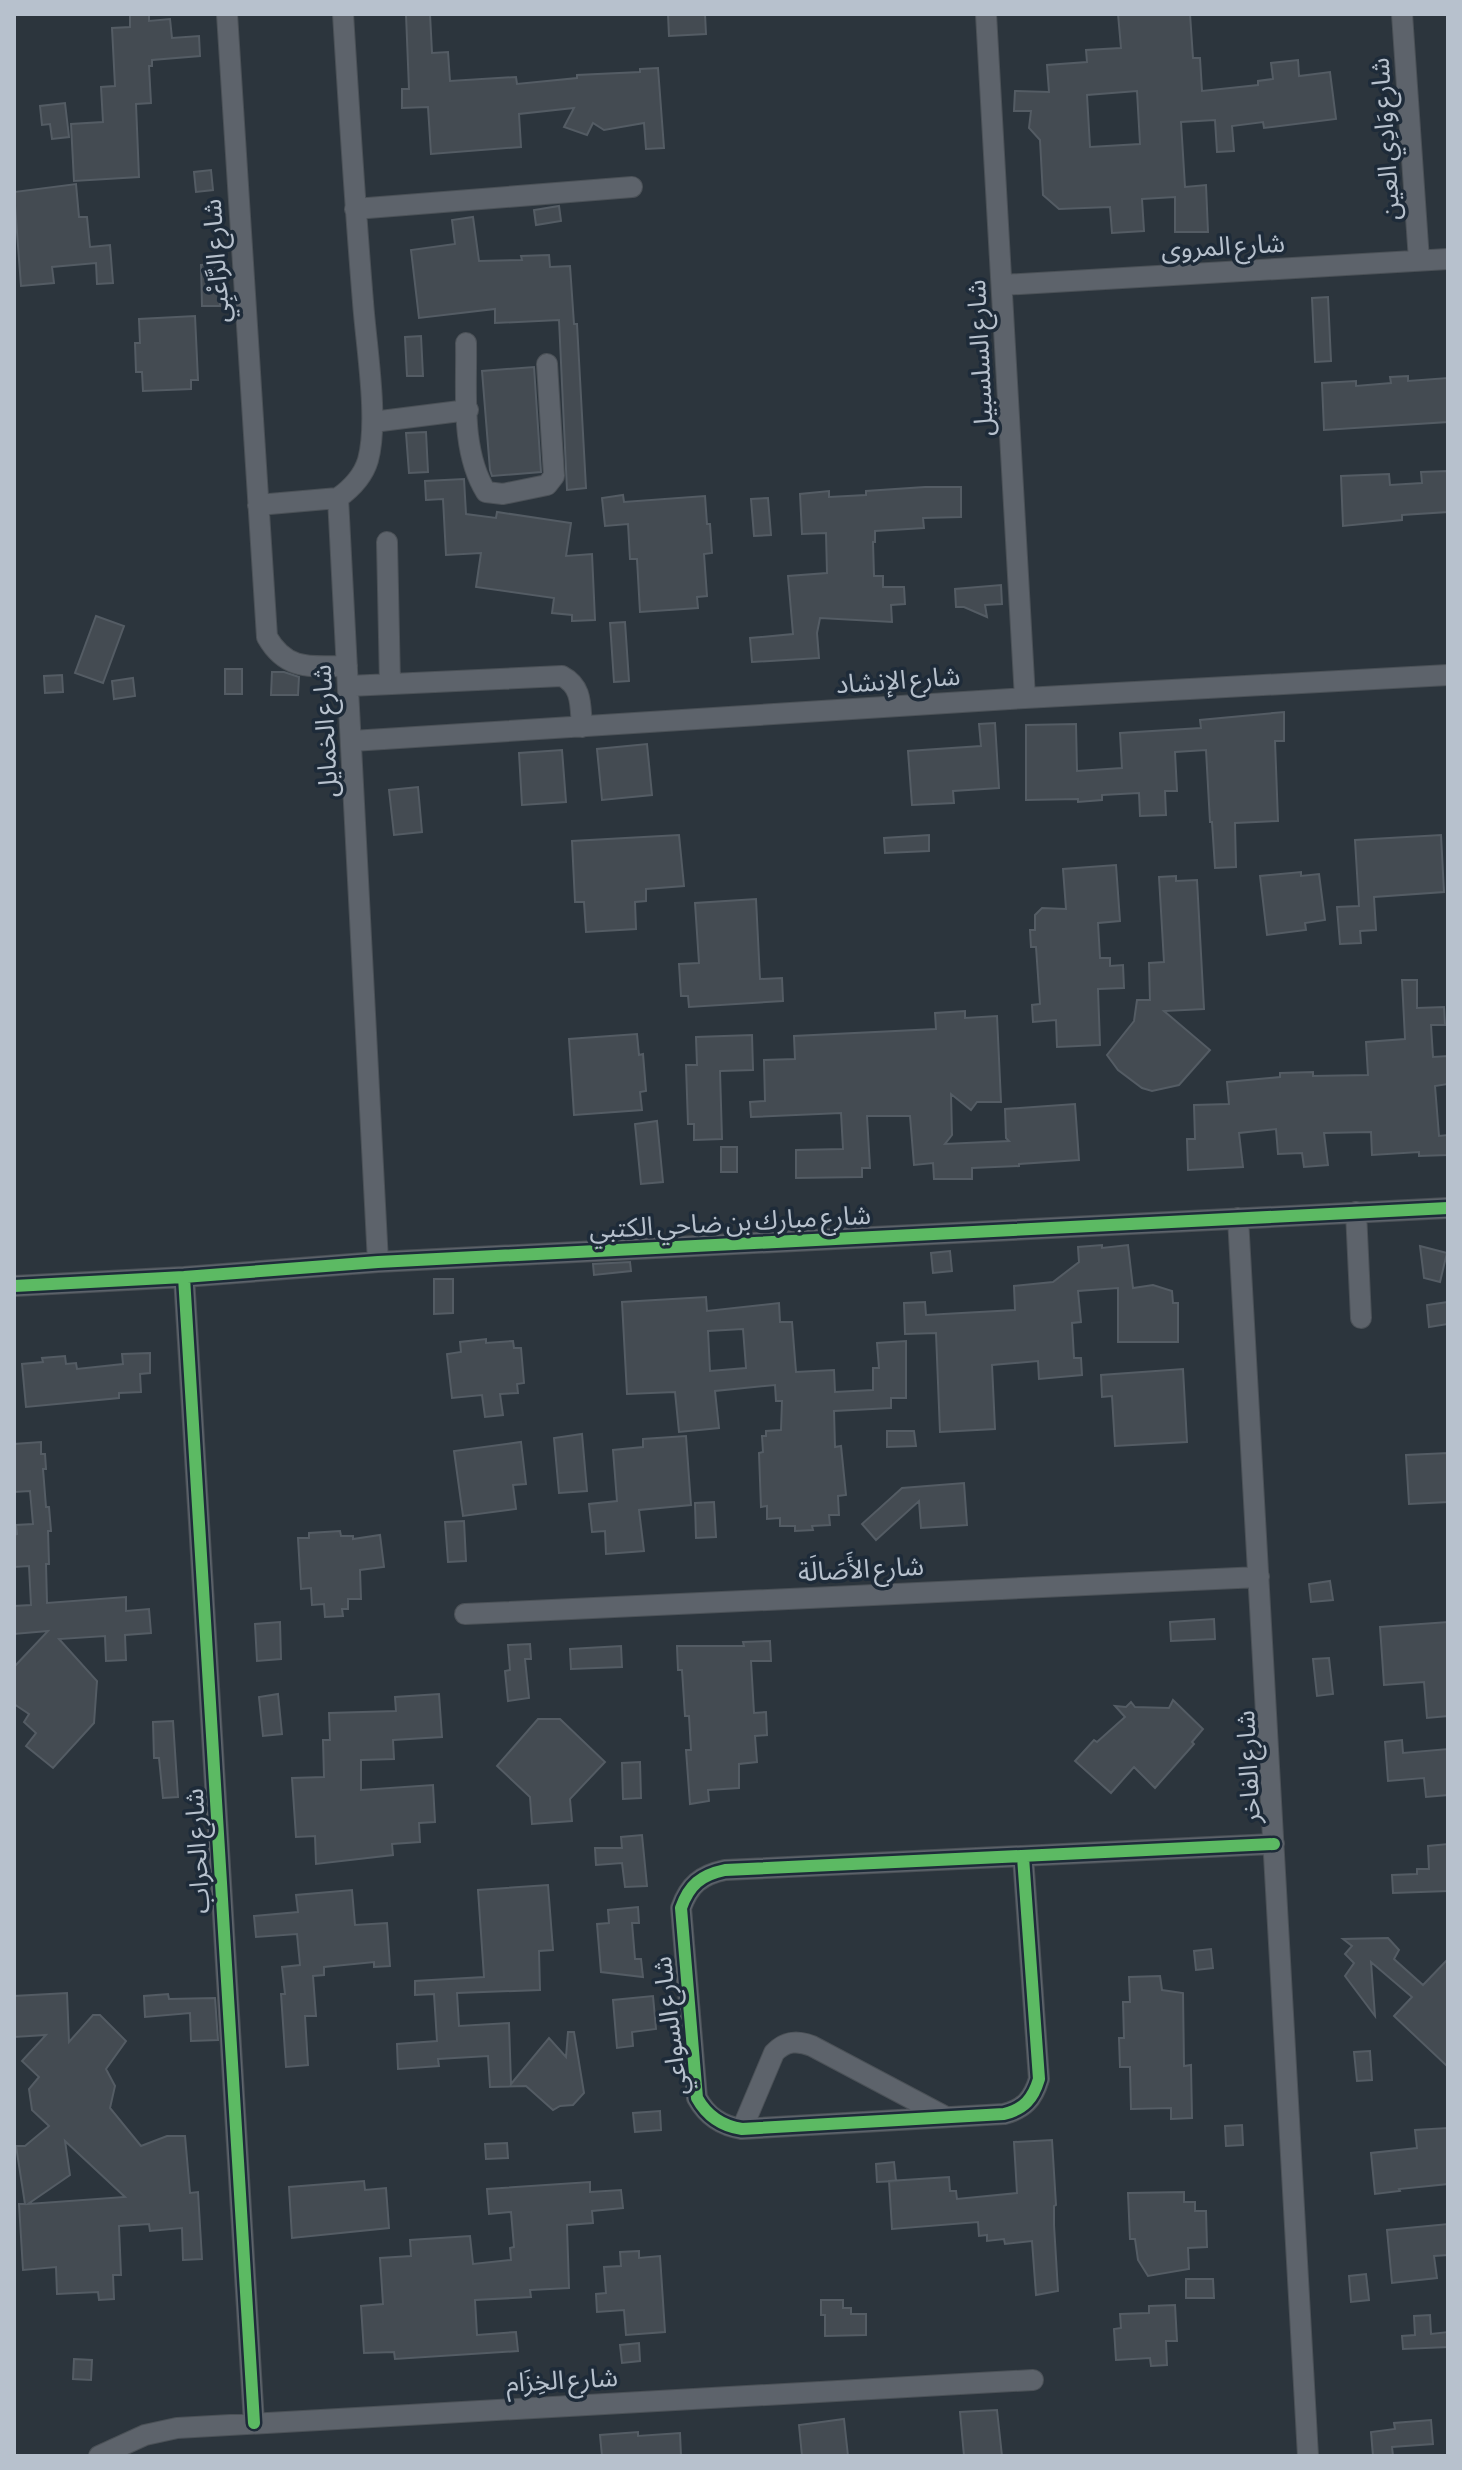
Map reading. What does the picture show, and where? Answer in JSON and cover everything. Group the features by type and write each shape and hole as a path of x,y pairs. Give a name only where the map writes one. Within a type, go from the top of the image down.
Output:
{"street":[{"name":"شارع الرَّاعْبِي","path":"227,14 267,637 274,650 286,660 348,676"},
{"path":"258,505 338,498 361,475 368,459 373,422 343,14"},
{"name":"شارع السلسبيل","path":"986,14 1025,698"},
{"name":"شارع وَادِي العين","path":"1402,14 1419,260"},
{"path":"355,209 632,187"},
{"name":"شارع المروى","path":"1002,285 1448,259"},
{"path":"466,343 470,454 478,480 486,492 503,494 547,485 554,476 547,364"},
{"path":"373,422 468,410"},
{"name":"شارع الخمايل","path":"338,498 378,1262"},
{"path":"387,542 390,684"},
{"name":"شارع الإنشاد","path":"352,741 1025,698 1448,675"},
{"path":"348,676 390,684 562,676 576,687 580,695 582,727"},
{"name":"شارع مبارك بن ضاحي الكتبي","path":"14,1286 378,1262 1448,1208"},
{"path":"1356,1212 1361,1318"},
{"name":"شارع الفاخر","path":"1238,1218 1308,2456"},
{"name":"شارع الحراب","path":"184,1277 254,2423"},
{"name":"شارع الأَصَالَة","path":"465,1614 1259,1577"},
{"name":"شارع السواعي","path":"1023,1857 1039,2079 1028,2103 1017,2111 1004,2114 742,2129 710,2116 697,2098 681,1908 686,1894 696,1881 710,1873 1274,1844"},
{"path":"742,2129 774,2053 780,2047 795,2042 812,2046 949,2118"},
{"name":"شارع الخِزَام","path":"99,2456 145,2435 177,2428 1033,2380"}],"building":[{"path":"130,14 149,14 149,21 170,19 172,38 199,36 200,56 152,60 152,66 149,66 151,103 136,104 139,177 74,181 71,124 103,122 101,87 115,86 112,28 130,27"},
{"path":"406,14 430,14 432,53 448,52 450,81 516,77 517,84 658,68 664,148 646,149 644,123 604,130 593,123 587,135 564,127 574,108 519,114 521,147 431,154 428,107 402,108 402,89 409,89"},
{"path":"668,14 705,14 706,34 669,36"},
{"path":"1118,14 1190,14 1193,58 1200,58 1202,91 1258,85 1258,81 1273,79 1271,63 1298,60 1299,76 1330,72 1336,119 1264,128 1263,122 1232,126 1234,151 1217,152 1215,120 1181,122 1185,187 1206,185 1208,232 1175,232 1175,197 1142,199 1144,231 1112,233 1110,207 1059,209 1043,195 1040,140 1029,128 1031,111 1014,111 1015,91 1049,92 1047,65 1087,62 1086,50 1121,48","holes":["1137,91 1140,144 1090,147 1087,95"]},
{"path":"65,103 69,137 52,139 50,124 42,125 40,106"},
{"path":"211,170 213,190 196,192 194,172"},
{"path":"76,184 79,217 87,217 90,247 110,245 113,283 97,284 96,263 52,267 54,283 21,286 14,192"},
{"path":"559,206 561,221 536,225 534,210"},
{"path":"473,217 479,261 522,260 521,256 549,255 550,267 570,266 574,324 577,324 586,488 567,490 559,320 495,323 495,309 419,318 411,250 455,244 452,220"},
{"path":"219,264 220,306 202,306 201,265"},
{"path":"1328,297 1331,361 1315,362 1312,298"},
{"path":"195,316 198,380 191,380 191,389 143,391 142,372 136,372 135,343 140,343 139,319"},
{"path":"421,336 423,376 407,376 405,337"},
{"path":"534,367 541,472 492,476 482,371"},
{"path":"1408,376 1408,381 1448,378 1448,422 1324,430 1322,383 1356,381 1356,386 1391,383 1390,377"},
{"path":"426,432 428,472 409,473 406,433"},
{"path":"1448,471 1448,512 1402,515 1402,520 1343,526 1341,476 1389,474 1390,485 1422,483 1421,472"},
{"path":"464,479 466,514 496,518 497,512 571,523 566,556 592,554 595,620 572,621 572,615 552,613 554,598 476,587 481,553 446,555 443,499 426,500 425,481"},
{"path":"961,487 961,517 923,518 924,528 875,531 874,576 883,576 883,587 904,587 905,604 891,605 892,622 820,618 817,633 819,658 752,662 750,638 793,634 788,576 827,573 826,533 802,534 800,494 829,491 829,497 866,495 866,491"},
{"path":"623,495 624,502 705,496 712,553 704,554 707,596 697,597 698,608 640,612 637,559 630,559 628,524 605,526 602,498"},
{"path":"768,498 771,535 754,536 751,499"},
{"path":"1001,585 1002,604 985,605 987,617 964,607 956,607 955,589"},
{"path":"96,616 124,626 103,683 75,673"},
{"path":"625,622 629,681 614,682 610,623"},
{"path":"225,669 242,669 242,694 225,694"},
{"path":"272,672 299,677 298,695 271,695"},
{"path":"62,675 63,692 45,693 44,676"},
{"path":"133,678 135,696 114,699 112,681"},
{"path":"1284,712 1284,741 1275,741 1278,821 1235,823 1236,867 1215,868 1206,750 1175,752 1177,791 1165,791 1166,815 1140,816 1139,793 1102,795 1102,800 1078,802 1078,799 1026,800 1026,725 1076,724 1077,771 1122,768 1120,733 1201,728 1200,720"},
{"path":"995,723 999,788 953,791 954,803 912,805 908,751 981,746 979,724"},
{"path":"647,744 652,795 602,800 597,749"},
{"path":"562,750 566,802 522,805 519,753"},
{"path":"418,787 422,832 394,835 389,790"},
{"path":"679,835 684,886 646,889 646,901 635,902 636,929 586,932 584,902 575,902 572,841"},
{"path":"929,835 929,851 885,853 884,838"},
{"path":"1441,835 1444,892 1374,897 1376,930 1360,931 1361,943 1340,944 1337,907 1359,906 1355,840"},
{"path":"1116,865 1120,921 1098,923 1100,958 1110,958 1110,966 1123,965 1124,988 1098,989 1100,1045 1057,1047 1056,1020 1033,1022 1032,1005 1040,1004 1036,947 1031,947 1030,930 1035,930 1035,915 1042,908 1066,909 1063,869"},
{"path":"1301,872 1301,876 1319,874 1325,920 1305,923 1306,930 1267,935 1260,876"},
{"path":"1176,876 1176,881 1197,880 1204,1009 1164,1011 1210,1050 1179,1085 1152,1091 1142,1088 1118,1070 1107,1055 1134,1021 1137,1000 1150,1000 1149,963 1164,962 1159,877"},
{"path":"756,899 760,979 782,978 783,1001 689,1007 688,996 681,996 679,964 699,963 695,903"},
{"path":"1402,980 1417,980 1417,1008 1444,1007 1445,1025 1431,1025 1433,1057 1448,1056 1448,1084 1435,1086 1439,1136 1448,1135 1448,1155 1419,1156 1419,1152 1372,1155 1371,1132 1324,1133 1328,1165 1304,1167 1302,1153 1278,1154 1276,1129 1239,1133 1243,1167 1188,1170 1187,1139 1195,1139 1194,1105 1229,1104 1227,1082 1280,1077 1280,1073 1368,1075 1366,1042 1405,1039"},
{"path":"965,1011 965,1018 997,1016 1001,1102 977,1102 971,1110 951,1094 952,1135 945,1144 1009,1141 1006,1138 1005,1109 1075,1104 1079,1160 972,1168 972,1179 934,1179 933,1163 914,1165 910,1116 867,1116 870,1168 862,1168 862,1177 796,1178 796,1150 843,1149 841,1113 751,1117 750,1102 765,1101 764,1060 795,1059 794,1036 936,1029 935,1013"},
{"path":"637,1034 639,1055 643,1054 646,1091 640,1092 642,1110 574,1115 569,1039"},
{"path":"752,1035 753,1070 720,1071 722,1139 694,1140 694,1124 688,1124 686,1065 697,1065 696,1037"},
{"path":"657,1121 663,1182 641,1184 635,1124"},
{"path":"721,1147 737,1147 737,1172 721,1172"},
{"path":"1102,1245 1102,1248 1128,1245 1133,1288 1153,1285 1172,1291 1173,1303 1178,1303 1178,1342 1118,1342 1118,1288 1078,1291 1081,1322 1072,1323 1074,1358 1081,1358 1082,1375 1039,1379 1038,1361 992,1365 995,1429 940,1432 936,1333 905,1334 904,1303 925,1302 926,1315 1015,1310 1014,1286 1053,1282 1079,1262 1078,1247"},
{"path":"1420,1246 1447,1253 1440,1282 1424,1278"},
{"path":"950,1251 952,1271 933,1273 931,1253"},
{"path":"630,1262 631,1271 594,1275 593,1264"},
{"path":"434,1279 453,1279 453,1313 434,1314"},
{"path":"706,1297 707,1311 779,1303 780,1322 792,1322 796,1372 834,1370 835,1392 873,1390 873,1368 879,1368 877,1343 906,1341 906,1398 891,1398 891,1408 834,1411 835,1447 841,1446 846,1495 838,1496 839,1515 829,1515 830,1525 795,1531 795,1526 780,1526 780,1518 767,1519 767,1506 761,1507 759,1453 763,1452 762,1436 766,1436 766,1431 781,1430 782,1401 776,1401 775,1385 715,1391 719,1428 679,1432 675,1392 627,1394 622,1302","holes":["743,1329 746,1368 710,1371 708,1331"]},
{"path":"1448,1302 1448,1324 1429,1327 1427,1305"},
{"path":"486,1339 486,1343 513,1341 514,1348 521,1348 524,1383 517,1384 518,1393 500,1394 503,1415 485,1417 482,1395 452,1398 447,1354 461,1352 460,1342"},
{"path":"150,1353 150,1373 140,1374 141,1392 119,1393 119,1398 26,1407 22,1364 65,1356 66,1364 76,1363 77,1369 123,1364 122,1354"},
{"path":"1183,1369 1187,1442 1115,1446 1112,1396 1102,1397 1101,1375"},
{"path":"887,1431 914,1431 916,1446 887,1447"},
{"path":"582,1434 587,1491 559,1493 554,1438"},
{"path":"686,1436 691,1505 639,1510 644,1551 606,1554 605,1531 592,1532 589,1504 617,1501 613,1450 643,1447 643,1439"},
{"path":"41,1442 41,1454 45,1454 46,1469 43,1469 51,1531 48,1531 49,1564 46,1564 47,1603 126,1597 126,1611 149,1609 151,1633 125,1635 126,1660 106,1661 105,1636 59,1639 97,1681 94,1723 53,1768 26,1746 36,1733 24,1722 29,1714 14,1704 14,1667 48,1631 14,1634 14,1606 31,1605 29,1566 14,1567 14,1535 17,1534 16,1525 33,1524 30,1491 14,1492 14,1444"},
{"path":"521,1442 526,1484 513,1485 516,1509 463,1516 454,1451"},
{"path":"1448,1453 1448,1502 1409,1504 1406,1455"},
{"path":"964,1483 967,1525 921,1528 919,1501 876,1540 862,1524 902,1488"},
{"path":"714,1502 716,1537 696,1538 695,1503"},
{"path":"464,1521 466,1561 448,1562 445,1522"},
{"path":"340,1531 341,1536 353,1536 353,1539 380,1535 384,1567 360,1570 361,1599 348,1599 348,1609 342,1609 343,1616 325,1617 324,1604 312,1605 311,1588 301,1589 298,1538 309,1538 309,1533"},
{"path":"1330,1581 1333,1600 1311,1602 1309,1584"},
{"path":"1214,1619 1215,1639 1171,1641 1170,1622"},
{"path":"280,1622 281,1659 257,1661 255,1624"},
{"path":"1448,1622 1448,1716 1427,1718 1424,1682 1384,1685 1380,1627"},
{"path":"770,1641 771,1661 751,1661 754,1713 766,1712 767,1735 755,1736 757,1762 739,1764 739,1788 708,1790 709,1801 690,1804 686,1750 691,1750 689,1716 685,1716 677,1646 744,1646 743,1642"},
{"path":"530,1644 531,1659 525,1659 529,1698 508,1701 505,1671 510,1670 508,1645"},
{"path":"621,1646 622,1667 571,1669 570,1649"},
{"path":"1329,1658 1333,1694 1317,1696 1313,1659"},
{"path":"278,1694 282,1734 263,1736 259,1697"},
{"path":"439,1694 442,1737 393,1740 394,1759 361,1760 361,1790 433,1785 435,1822 419,1823 420,1842 392,1844 393,1855 316,1864 315,1836 296,1837 292,1778 324,1777 323,1740 330,1740 329,1713 396,1711 395,1697"},
{"path":"1173,1700 1203,1729 1192,1742 1194,1744 1155,1788 1134,1767 1111,1793 1075,1761 1094,1740 1097,1742 1125,1717 1115,1706 1126,1707 1131,1702 1135,1707 1169,1708"},
{"path":"538,1719 560,1719 605,1762 570,1799 572,1821 532,1824 530,1797 497,1766"},
{"path":"173,1721 178,1797 163,1798 159,1758 154,1758 153,1722"},
{"path":"1402,1740 1403,1753 1448,1749 1448,1795 1426,1797 1424,1778 1388,1781 1385,1742"},
{"path":"640,1762 641,1798 623,1799 622,1763"},
{"path":"642,1835 647,1886 625,1887 622,1863 596,1865 595,1848 622,1848 621,1837"},
{"path":"1448,1844 1448,1891 1393,1893 1392,1875 1417,1874 1417,1869 1429,1869 1428,1846"},
{"path":"548,1885 553,1950 539,1951 540,1990 457,1993 459,2026 509,2023 511,2084 549,2038 566,2057 568,2032 574,2032 584,2093 573,2105 553,2110 526,2086 490,2087 488,2056 438,2059 439,2066 398,2069 397,2044 437,2041 434,1994 415,1995 415,1981 484,1977 478,1890"},
{"path":"352,1890 355,1925 387,1923 390,1966 374,1967 374,1962 324,1967 324,1975 313,1976 316,2016 305,2016 308,2065 286,2067 282,1967 300,1965 297,1934 256,1937 254,1916 298,1912 296,1895"},
{"path":"638,1907 639,1923 632,1923 635,1959 641,1959 643,1977 601,1972 597,1924 609,1923 608,1910"},
{"path":"1388,1938 1399,1950 1394,1959 1423,1985 1448,1959 1448,2067 1394,2016 1412,1997 1371,1962 1375,2016 1345,1976 1354,1963 1345,1954 1352,1946 1343,1939"},
{"path":"1211,1949 1213,1968 1196,1970 1194,1951"},
{"path":"1160,1976 1162,1990 1183,1993 1184,2066 1191,2065 1192,2118 1171,2119 1171,2108 1131,2109 1130,2067 1120,2067 1119,2038 1124,2038 1123,2002 1130,2002 1129,1977"},
{"path":"67,1993 69,2042 93,2015 100,2015 126,2041 106,2069 115,2086 110,2108 141,2146 167,2136 185,2136 190,2193 198,2192 202,2259 183,2260 182,2228 150,2231 149,2224 119,2226 121,2275 113,2275 114,2299 99,2300 98,2292 57,2294 56,2267 23,2270 19,2204 25,2204 16,2146 25,2146 49,2126 32,2110 29,2089 39,2077 22,2061 46,2035 14,2037 14,1996","holes":["65,2141 125,2197 28,2204 70,2175"]},
{"path":"168,1994 169,1999 215,1998 218,2040 191,2041 190,2013 145,2017 144,1996"},
{"path":"653,1996 656,2029 632,2032 633,2046 617,2048 613,2000"},
{"path":"1370,2051 1372,2080 1357,2081 1354,2052"},
{"path":"660,2111 661,2130 635,2132 633,2113"},
{"path":"1242,2125 1243,2145 1226,2146 1225,2126"},
{"path":"1448,2128 1448,2184 1375,2194 1371,2153 1417,2148 1415,2130"},
{"path":"1052,2140 1058,2291 1036,2295 1032,2241 1005,2244 1004,2239 987,2241 987,2235 979,2236 978,2222 892,2229 889,2181 949,2177 950,2191 956,2191 957,2199 1017,2193 1014,2142"},
{"path":"507,2143 508,2158 486,2159 485,2144"},
{"path":"894,2162 896,2181 877,2182 876,2164"},
{"path":"364,2181 365,2190 386,2188 389,2228 292,2238 289,2187"},
{"path":"590,2182 590,2192 621,2190 623,2208 592,2211 593,2223 567,2225 569,2288 530,2290 531,2297 475,2300 477,2335 516,2332 518,2351 395,2359 394,2352 364,2353 361,2306 383,2304 380,2258 411,2256 410,2240 470,2236 473,2264 511,2260 510,2248 514,2247 511,2212 489,2214 487,2189"},
{"path":"1184,2192 1184,2202 1195,2202 1195,2211 1206,2211 1207,2247 1188,2248 1189,2269 1148,2276 1138,2260 1135,2239 1130,2239 1128,2193"},
{"path":"1448,2224 1448,2255 1434,2256 1437,2278 1392,2283 1387,2230"},
{"path":"639,2251 639,2258 660,2256 665,2332 626,2335 624,2310 597,2312 596,2294 606,2293 604,2267 621,2266 620,2252"},
{"path":"1366,2274 1369,2300 1351,2302 1349,2276"},
{"path":"1186,2279 1213,2279 1214,2298 1186,2298"},
{"path":"821,2300 843,2300 843,2308 851,2308 851,2314 866,2314 866,2335 825,2336"},
{"path":"1175,2305 1177,2341 1166,2341 1167,2365 1151,2366 1150,2358 1116,2360 1114,2329 1121,2328 1120,2314 1149,2313 1149,2306"},
{"path":"1430,2315 1431,2334 1448,2332 1448,2347 1403,2349 1402,2336 1415,2335 1414,2316"},
{"path":"639,2343 640,2361 622,2363 620,2345"},
{"path":"74,2359 92,2360 91,2380 73,2379"},
{"path":"997,2410 1002,2456 964,2456 960,2412"},
{"path":"844,2419 848,2456 802,2456 799,2425"},
{"path":"1431,2420 1433,2444 1392,2447 1393,2456 1373,2456 1371,2432 1395,2429 1394,2423"},
{"path":"638,2432 638,2436 680,2433 681,2456 602,2456 600,2435"}],"cycle path":[{"path":"14,1286 378,1262 1448,1208"},
{"path":"184,1277 254,2423"},
{"path":"1023,1857 1039,2079 1031,2098 1022,2106 1004,2114 742,2129 721,2123 705,2110 697,2098 681,1908 692,1887 709,1875 725,1870 1274,1844"}]}
